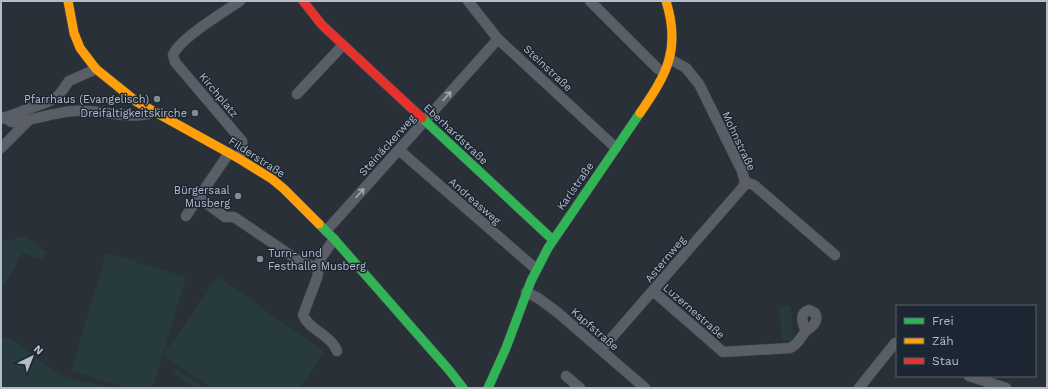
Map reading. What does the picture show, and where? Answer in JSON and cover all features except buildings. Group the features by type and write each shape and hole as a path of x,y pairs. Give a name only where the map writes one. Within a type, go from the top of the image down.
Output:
{"street":[{"name":"Filderstraße","path":"68,1 74,33 80,48 96,69 130,98 234,155 272,179 284,189 330,235 445,366 462,388"},
{"name":"Kirchplatz","path":"234,155 242,154 242,141 175,62 173,55 176,48 194,33 240,1"},
{"name":"Eberhardstraße","path":"303,1 317,20 343,45 553,240"},
{"path":"590,1 658,69"},
{"name":"Karlstraße","path":"488,388 503,357 526,292 536,269 553,240 657,88 664,75 673,47 670,14 666,1"},
{"name":"Steinstraße","path":"472,3 498,39 616,148"},
{"name":"Steinäckerweg","path":"337,351 332,343 306,320 303,315 330,235 399,150 498,39"},
{"path":"297,94 343,45"},
{"name":"Mohnstraße","path":"670,59 686,68 699,84 742,171 745,182 754,184 835,255"},
{"path":"3,118 50,101 58,95 69,81 96,69"},
{"path":"3,118 11,122 28,121 74,111 98,111 139,116 155,112"},
{"path":"1,148 28,121"},
{"name":"Andreasweg","path":"399,150 536,269"},
{"path":"186,216 198,198 234,155"},
{"name":"Asternweg","path":"601,350 743,187 745,182"},
{"path":"198,198 225,217 234,217 299,261 318,268"},
{"name":"Luzernestraße","path":"653,291 723,352 790,348 799,341 806,331"},
{"name":"Kapfstraße","path":"526,292 551,307 645,388"},
{"path":"859,388 895,343"},
{"path":"566,376 580,388"},
{"path":"973,377 1006,388"}],"green space":[{"path":"212,82 220,90 213,97 205,88"},
{"path":"23,236 47,252 42,260 23,253 1,290 1,240 8,241"},
{"path":"106,253 186,277 153,388 127,388 71,371"},
{"path":"218,277 325,352 300,388 210,388 163,355"},
{"path":"779,306 791,306 793,340 782,340"},
{"path":"1,338 10,339 17,343 47,366 61,374 111,388 1,388"},
{"path":"177,369 204,388 194,388 173,374"}],"traffic: fast":[{"path":"488,388 506,348 531,281 548,248 640,113"},
{"path":"422,118 553,240"},
{"path":"319,224 334,239 463,388"}],"traffic: slow":[{"path":"68,1 74,33 80,48 96,69 137,102 238,158 272,179 319,224"},
{"path":"640,113 658,86 669,60 672,33 666,1"}],"traffic: jam":[{"path":"303,1 322,25 422,118"}],"place":[{"name":"Pfarrhaus (Evangelisch)","path":"157,99"},
{"name":"Dreifaltigkeitskirche","path":"195,113"},
{"name":"Bürgersaal Musberg","path":"238,196"},
{"name":"Turn- und Festhalle Musberg","path":"260,259"}]}
